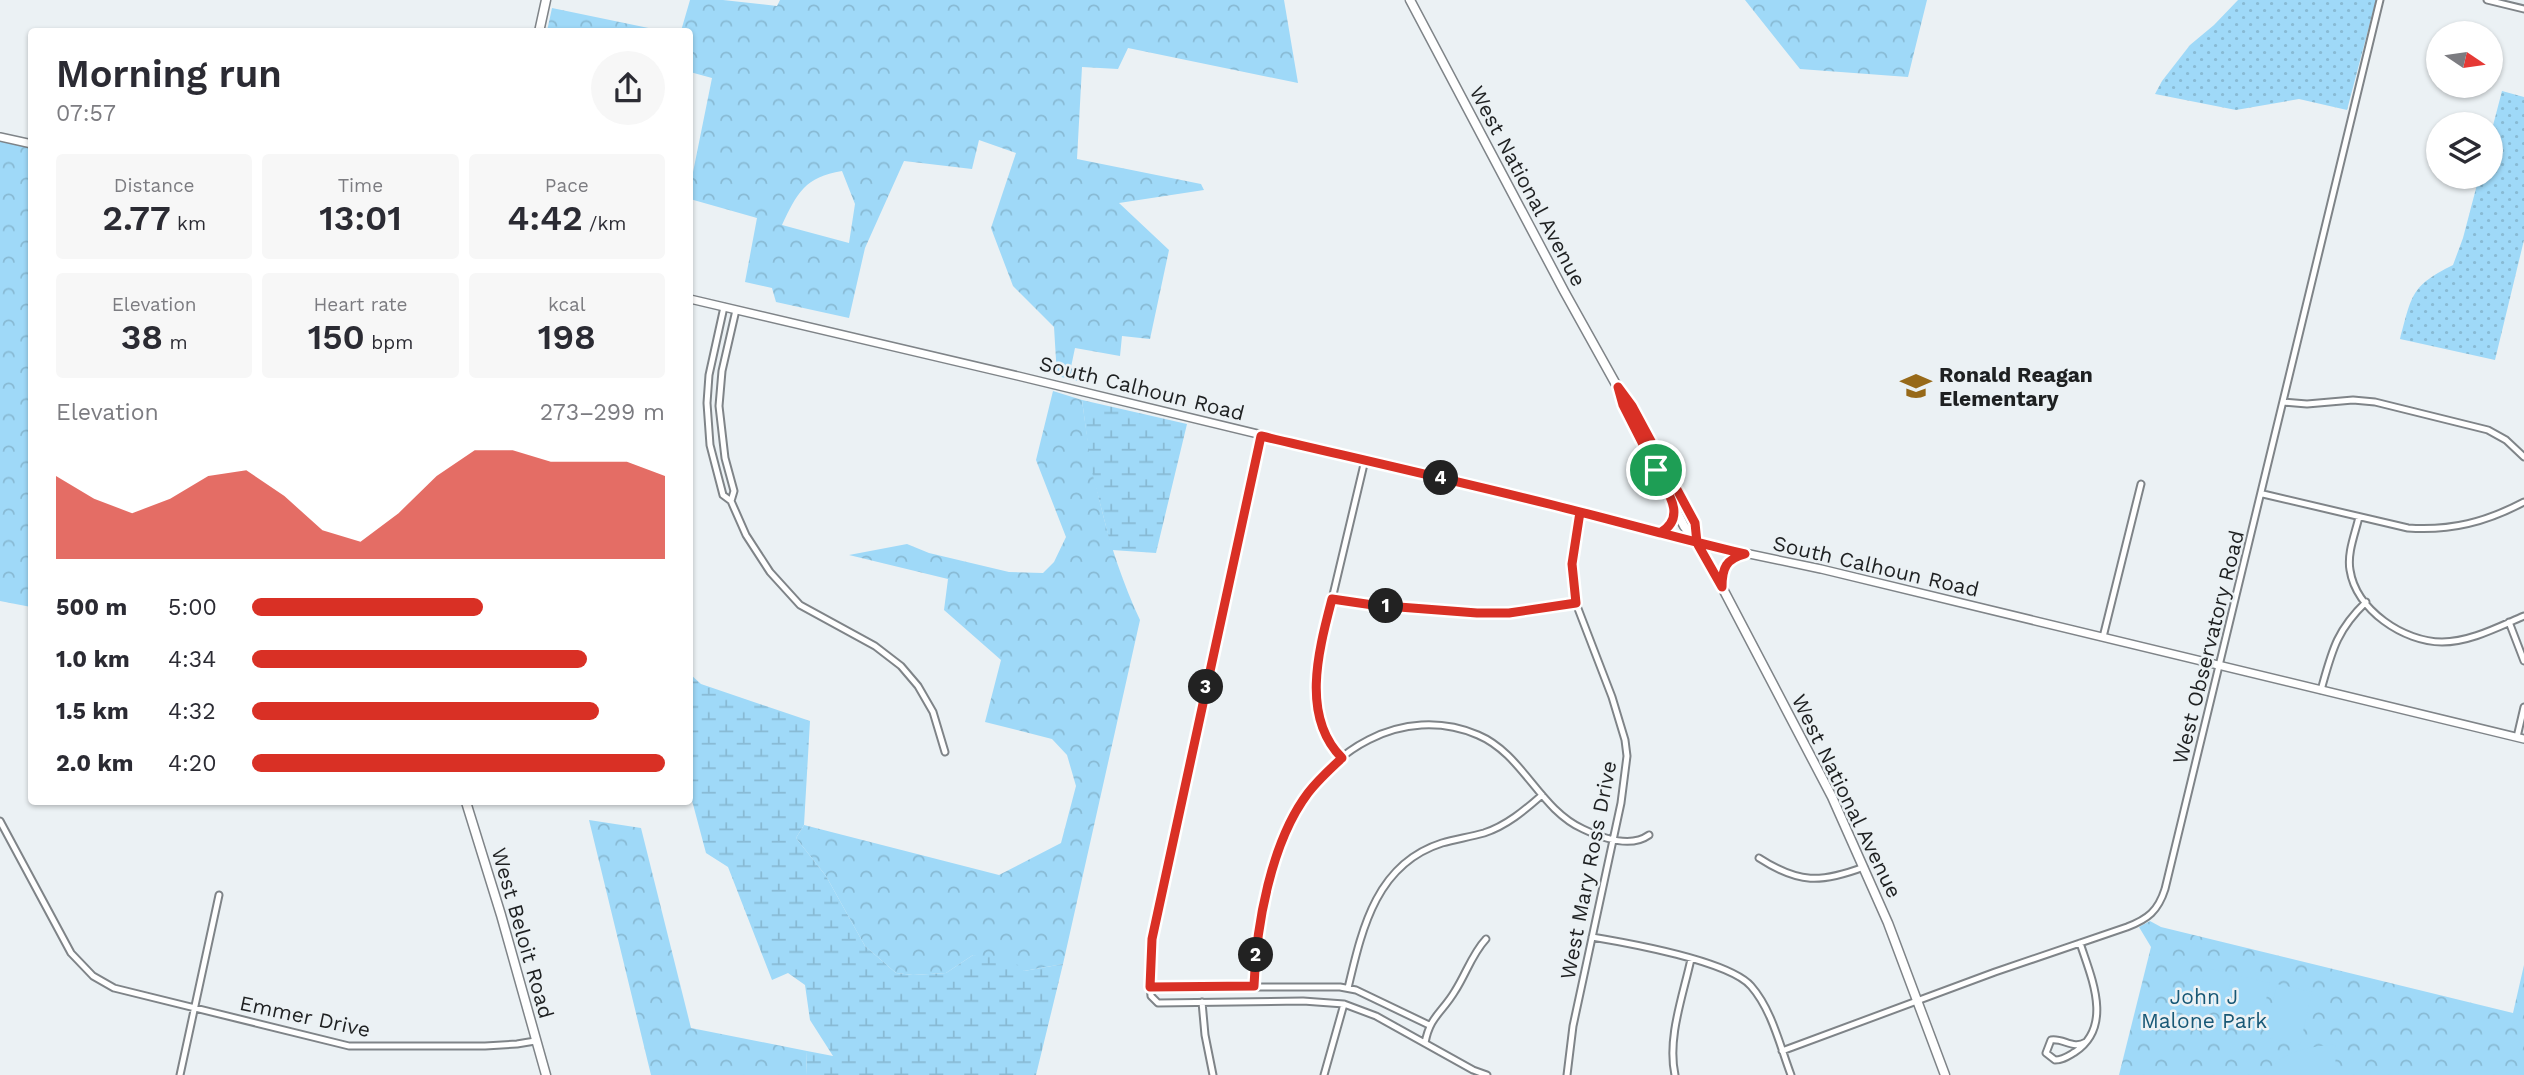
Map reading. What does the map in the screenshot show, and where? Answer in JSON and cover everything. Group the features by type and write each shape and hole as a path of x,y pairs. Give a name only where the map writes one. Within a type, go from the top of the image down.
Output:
{"main road":[{"path":"539,28 546,0"},
{"name":"West National Avenue","path":"1410,0 1564,291 1618,387 1632,406 1695,523 1697,543"},
{"name":"West National Avenue","path":"1618,387 1634,428 1684,526 1722,587 1812,757 1864,867 1945,1075"},
{"path":"1660,533 1674,520 1674,504"},
{"path":"1722,587 1726,564 1745,554"},
{"name":"West Beloit Road","path":"467,805 546,1075"}],"street":[{"name":"West Observatory Road","path":"1782,1051 2146,919 2162,900 2263,494 2380,0"},
{"path":"2487,0 2524,9"},
{"path":"0,137 28,143"},
{"name":"South Calhoun Road","path":"693,300 1580,512 1697,543 1821,569 2520,738"},
{"path":"724,307 709,375 708,403 712,454 723,495 731,501 746,535 770,572 800,605 875,646 901,666 918,686 933,712 944,752"},
{"path":"731,501 734,491 724,452 719,403 722,371 736,310"},
{"path":"2283,402 2375,402 2488,430 2506,440 2524,457"},
{"path":"708,403 719,403"},
{"path":"1261,436 1154,927 1150,956 1150,994 1158,1003 1315,1001 1344,1004 1376,1016 1487,1075"},
{"path":"712,454 724,452"},
{"path":"1342,758 1323,727 1317,701 1318,658 1365,460"},
{"path":"2103,637 2141,484"},
{"path":"2263,494 2407,528 2443,529 2484,521 2524,502"},
{"name":"West Mary Ross Drive","path":"1567,1075 1573,1026 1626,775 1625,740 1576,603 1572,564 1580,512"},
{"path":"2359,517 2351,550 2350,570 2353,583 2383,620 2399,631 2428,641 2444,642 2465,639 2524,616"},
{"path":"1332,599 1373,605 1488,613 1509,613 1576,603"},
{"path":"2321,690 2337,638 2344,625 2366,602"},
{"path":"2509,622 2524,661"},
{"path":"2520,738 2524,707"},
{"path":"1254,986 1262,917 1280,848 1292,820 1307,794 1342,758 1380,733 1400,727 1441,724 1480,736 1513,760 1542,795 1566,818 1583,829 1634,842 1649,835"},
{"path":"1348,988 1364,930 1375,902 1388,879 1402,864 1442,843 1486,833 1501,826 1542,795"},
{"name":"Emmer Drive","path":"0,821 64,942 85,969 114,988 331,1042 364,1047 485,1046 535,1041"},
{"path":"1759,858 1783,873 1811,880 1830,878 1864,867"},
{"path":"180,1075 219,895"},
{"path":"1592,937 1720,966 1738,976 1758,995 1769,1015 1791,1075"},
{"path":"1425,1043 1429,1025 1455,992 1469,962 1486,939"},
{"path":"2080,943 2098,999 2095,1023 2086,1042 2081,1048 2060,1060 2050,1059 2046,1053 2051,1040 2076,1046 2086,1042"},
{"path":"1675,1075 1672,1062 1673,1041 1691,959"},
{"path":"1150,987 1348,988 1429,1025"},
{"path":"1202,1002 1213,1075"},
{"path":"1324,1075 1344,1004"}],"green space":[{"path":"690,0 723,0 777,6 780,0 1284,0 1298,83 1128,48 1118,69 1082,67 1077,159 1201,184 1204,190 1119,203 1169,250 1150,339 1122,336 1120,356 1075,348 1071,367 1078,381 1057,376 1054,327 1013,286 991,228 1016,153 979,140 972,169 904,161 865,248 849,318 776,302 772,288 745,282 757,218 693,200 693,172 712,78 693,73 693,28 682,28","holes":["842,171 855,204 849,243 782,225 798,195 819,177"]},
{"path":"1745,0 1927,0 1908,77 1800,69"},
{"path":"2238,0 2376,0 2347,110 2299,99 2236,110 2155,94 2190,45"},
{"path":"552,8 649,28 548,28"},
{"path":"2503,91 2524,97 2524,240 2495,360 2400,339 2407,312 2420,286 2453,265 2476,189 2503,189 2503,112 2497,112"},
{"path":"0,137 28,143 28,606 0,601"},
{"path":"1053,391 1082,400 1102,512 1118,566 1140,620 1063,964 1024,971 973,955 946,973 896,973 865,946 826,876 796,838 804,825 999,875 1061,843 1076,786 1067,755 1052,739 985,722 1001,660 944,610 948,579 849,555 907,544 929,553 1009,572 1043,573 1054,562 1066,537 1036,460"},
{"path":"1082,400 1187,424 1156,553 1112,550 1091,468"},
{"path":"693,677 701,684 810,721 804,825 796,838 826,876 865,946 896,973 946,973 973,955 1010,958 1024,971 1063,964 1036,1075 806,1075 807,1051 833,1056 810,1020 805,985 788,973 772,980 728,867 706,853 693,804"},
{"path":"589,820 641,828 691,1028 807,1051 806,1075 651,1075"},
{"name":"John J Malone Park","path":"2150,921 2161,927 2513,1013 2524,965 2524,1075 2119,1075 2151,947 2139,927"},
{"path":"2205,968 2232,974 2223,1014 2196,1008"},
{"path":"2239,976 2270,983 2259,1029 2228,1022"},
{"path":"2277,984 2312,992 2300,1045 2265,1037"},
{"path":"2336,1044 2335,1075 2264,1075 2279,1060 2296,1051"}],"place":[{"name":"Ronald Reagan Elementary","path":"1916,386"}],"route":[{"path":"1656,470 1623,405 1618,387 1632,406 1695,523 1697,543 1722,587 1726,564 1745,554 1697,543 1610,521 1580,512 1489,489 1261,436 1169,854 1152,939 1150,987 1254,986 1262,917 1280,848 1307,794 1342,758 1327,735 1320,719 1317,701 1318,658 1332,599 1477,613 1530,611 1576,603 1572,564 1580,512 1660,533 1671,525 1676,514 1674,504 1656,470"}]}
